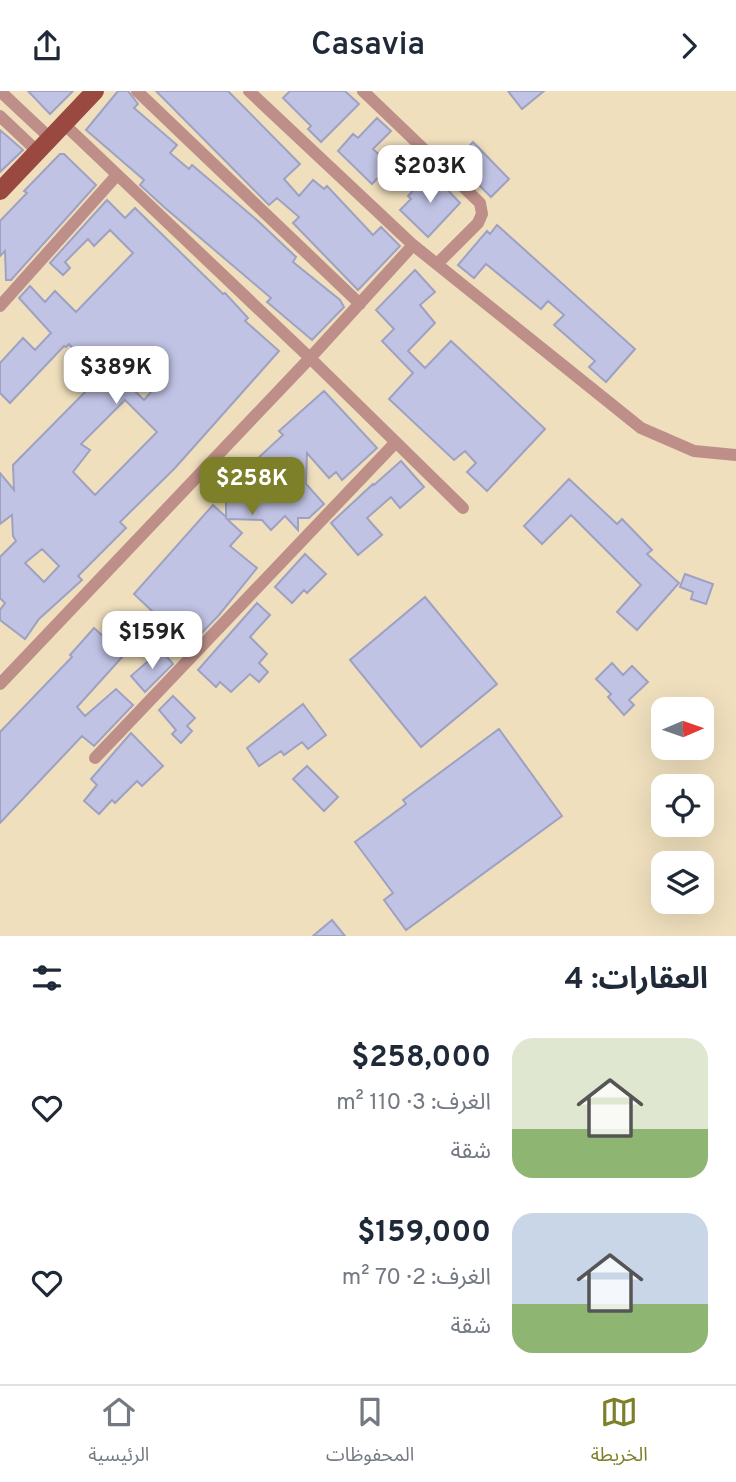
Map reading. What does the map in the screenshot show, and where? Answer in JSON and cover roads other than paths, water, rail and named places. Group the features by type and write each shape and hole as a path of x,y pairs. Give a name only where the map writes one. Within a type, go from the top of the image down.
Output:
{"main road":[{"path":"0,191 95,91"}],"street":[{"path":"0,91 44,145"},
{"path":"137,91 360,304"},
{"path":"248,91 413,245 641,428 694,451 736,455"},
{"path":"363,91 480,203 482,214 478,223 437,264"},
{"path":"0,116 44,145"},
{"path":"64,124 463,508"},
{"path":"0,306 117,175"},
{"path":"0,684 310,358 413,245"},
{"path":"95,758 396,442"},
{"path":"0,664 10,674"}]}
